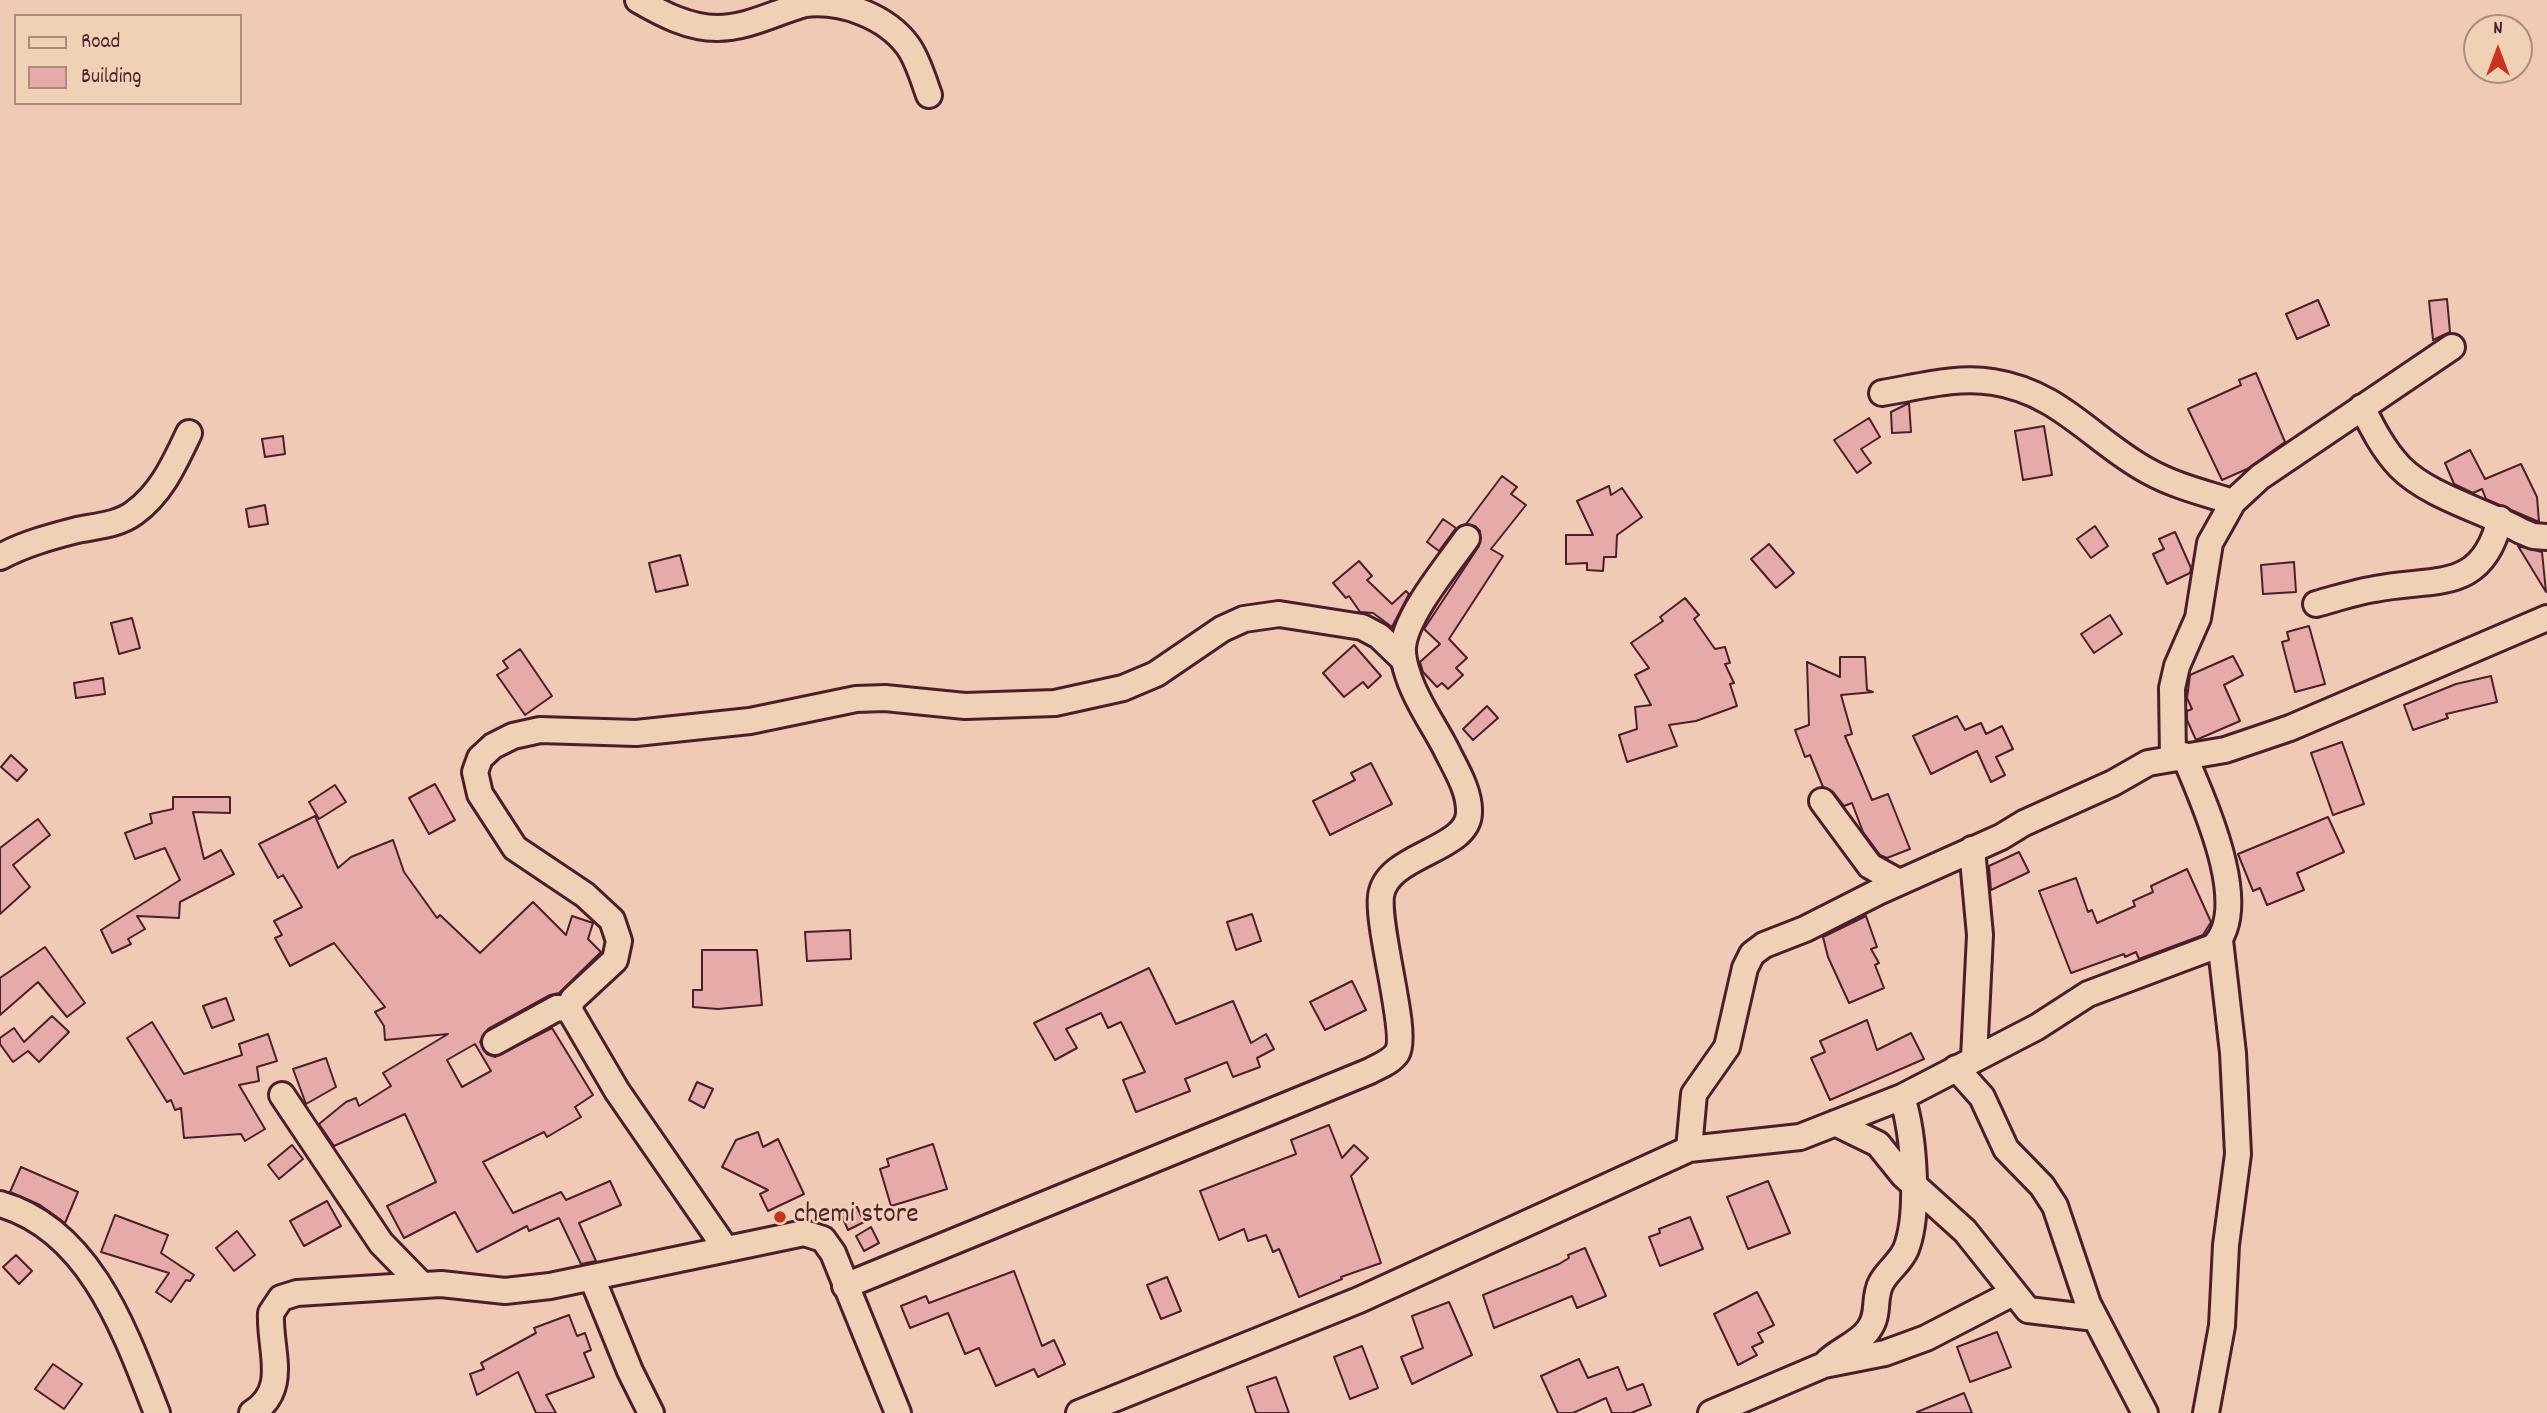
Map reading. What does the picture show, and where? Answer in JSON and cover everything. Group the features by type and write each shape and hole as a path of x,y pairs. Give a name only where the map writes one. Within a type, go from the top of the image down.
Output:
{"street":[{"path":"638,0 663,15 714,28 732,27 818,2 861,9 880,19 908,46 929,95"},
{"path":"1079,1413 1114,1406 1359,1300 1689,1149 1782,1141 1902,1097 2037,1027 2088,994 2213,947 2220,940 2228,919 2219,846 2178,756 2172,688 2177,666 2198,618 2210,543 2234,502 2260,477 2452,347"},
{"path":"1882,393 1948,381 1995,382 2045,399 2066,411 2147,471 2192,490 2234,502"},
{"path":"2362,407 2379,442 2402,469 2425,485 2533,536 2547,537"},
{"path":"0,557 27,544 107,525 134,514 154,496 170,472 189,433"},
{"path":"2316,604 2374,589 2434,583 2463,572 2480,564 2488,555 2500,519"},
{"path":"845,1286 1370,1071 1389,1061 1397,1053 1400,1032 1381,917 1382,889 1390,878 1412,861 1461,832 1469,813 1464,788 1418,699 1404,660 1403,646 1408,630 1467,538"},
{"path":"569,1009 573,999 615,960 618,932 602,907 515,848 486,807 476,783 475,772 480,758 493,746 513,736 540,730 636,733 750,721 856,699 885,698 965,706 1055,703 1123,688 1156,674 1222,629 1244,619 1270,614 1362,627 1378,636 1404,660"},
{"path":"1689,1149 1695,1094 1727,1046 1740,980 1752,954 1763,944 1840,913 1899,882 2113,783 2148,762 2225,750 2290,728 2547,618"},
{"path":"1822,801 1870,866 1899,882"},
{"path":"1972,849 1980,935 1965,1063 2006,1149 2042,1186 2055,1206 2095,1318 2145,1413"},
{"path":"2206,1413 2222,1326 2227,1233 2238,1154 2233,1053 2220,940"},
{"path":"495,1042 557,1008 569,1009"},
{"path":"569,1009 631,1113 726,1249"},
{"path":"282,1095 381,1243 421,1284"},
{"path":"1824,1365 1839,1350 1865,1334 1874,1321 1880,1284 1896,1266 1908,1245 1916,1210 1911,1140 1902,1097"},
{"path":"1835,1123 1871,1138 1912,1183 1965,1231 2028,1310 2095,1318"},
{"path":"0,1204 27,1215 58,1234 79,1256 117,1321 157,1413"},
{"path":"252,1413 268,1400 274,1386 271,1313 281,1298 307,1292 421,1284 505,1291 592,1278 804,1233 816,1235 833,1253 898,1413"},
{"path":"592,1278 624,1359 652,1413"},
{"path":"1711,1413 1824,1365 1885,1353 1926,1338 2013,1293"}],"building":[{"path":"2447,299 2450,332 2433,340 2429,301"},
{"path":"2318,300 2329,325 2297,339 2286,314"},
{"path":"2256,373 2285,442 2247,469 2222,480 2188,409 2241,385 2239,380"},
{"path":"1909,403 1911,432 1892,433 1891,412"},
{"path":"1869,418 1880,437 1861,449 1871,463 1857,473 1834,440"},
{"path":"2044,426 2052,475 2023,480 2015,431"},
{"path":"283,436 285,454 265,457 262,439"},
{"path":"2470,450 2485,479 2521,464 2537,497 2539,522 2486,499 2482,489 2473,493 2454,484 2445,463"},
{"path":"1502,476 1517,487 1511,494 1526,505 1491,549 1503,556 1449,639 1467,658 1456,668 1463,675 1448,689 1442,683 1437,687 1423,672 1420,662 1440,644 1424,629 1479,546 1480,531 1475,526 1466,524"},
{"path":"1609,486 1611,495 1622,488 1642,517 1617,535 1616,557 1604,557 1603,571 1587,570 1587,563 1566,564 1566,535 1593,535 1577,501"},
{"path":"265,505 268,524 249,527 246,509"},
{"path":"1443,519 1456,528 1439,551 1427,542"},
{"path":"2095,526 2108,546 2091,558 2077,539"},
{"path":"2175,532 2191,568 2190,573 2167,584 2153,554 2164,549 2159,539"},
{"path":"1769,544 1794,573 1776,588 1751,559"},
{"path":"2518,546 2542,552 2546,592"},
{"path":"680,555 688,585 656,592 649,563"},
{"path":"1359,561 1372,576 1367,580 1392,604 1406,591 1409,594 1392,627 1373,613 1360,612 1349,596 1346,598 1333,583"},
{"path":"2294,562 2296,592 2263,594 2261,565"},
{"path":"1685,598 1699,615 1694,619 1715,649 1725,647 1730,663 1725,664 1734,683 1730,684 1737,706 1696,721 1669,725 1677,746 1627,762 1619,735 1637,729 1635,707 1651,705 1635,675 1649,668 1631,643 1663,621 1660,617"},
{"path":"2110,615 2122,634 2094,653 2081,634"},
{"path":"132,618 140,648 119,654 111,623"},
{"path":"2309,626 2325,684 2295,692 2282,642 2289,640 2287,632"},
{"path":"1354,645 1381,676 1368,688 1363,682 1344,697 1323,673"},
{"path":"520,649 552,696 525,715 497,675 508,668 503,661"},
{"path":"2233,656 2243,675 2224,685 2240,721 2196,740 2187,720 2187,711 2192,709 2187,698 2190,675"},
{"path":"1840,657 1865,657 1867,690 1873,692 1841,695 1852,734 1845,736 1872,800 1888,794 1910,849 1887,858 1880,855 1863,832 1852,803 1844,806 1833,792 1823,787 1810,755 1805,757 1795,730 1809,725 1807,662 1840,677"},
{"path":"2491,676 2497,702 2446,714 2448,718 2413,730 2404,705 2456,684"},
{"path":"103,678 105,694 76,698 74,683"},
{"path":"1487,706 1498,718 1473,740 1463,729"},
{"path":"1957,716 1965,730 1981,723 1986,734 2002,726 2013,749 1996,757 2005,775 1991,782 1977,751 1931,774 1913,736"},
{"path":"2342,742 2364,804 2333,815 2311,753"},
{"path":"11,755 27,770 17,781 1,767"},
{"path":"1371,763 1392,804 1330,835 1313,801 1355,780 1351,773"},
{"path":"435,784 455,820 429,834 409,798"},
{"path":"335,785 346,802 319,819 309,802"},
{"path":"173,797 230,797 230,813 193,812 204,859 221,850 234,874 180,902 179,918 137,916 145,929 128,939 131,944 112,953 101,930 180,880 165,848 135,859 125,833 152,823 150,814 173,809"},
{"path":"315,816 338,868 351,857 393,840 404,872 437,918 440,915 480,953 533,902 566,935 572,916 593,923 588,939 601,952 559,993 550,995 488,1029 480,1042 487,1054 495,1057 552,1028 593,1095 575,1107 581,1117 547,1137 544,1132 483,1162 513,1213 561,1192 566,1200 610,1181 621,1205 579,1223 596,1261 581,1264 559,1218 529,1231 527,1226 477,1252 455,1212 404,1238 387,1206 436,1182 405,1114 334,1146 319,1124 346,1102 356,1098 359,1106 391,1086 383,1073 448,1034 385,1040 384,1026 375,1012 385,1007 334,943 290,966 275,938 282,935 274,921 302,907 283,875 278,878 259,844","holes":["475,1044 491,1071 462,1087 447,1060"]},
{"path":"2328,817 2344,852 2297,873 2304,890 2267,905 2260,888 2253,891 2238,854"},
{"path":"38,819 50,835 13,865 30,887 0,914 0,848"},
{"path":"2019,852 2029,872 1991,890 1989,866"},
{"path":"2187,869 2211,922 2203,935 2139,959 2136,952 2125,957 2124,954 2071,973 2039,891 2076,878 2088,912 2092,910 2097,923 2135,906 2133,901 2153,892 2151,886"},
{"path":"1252,914 1261,941 1236,950 1227,922"},
{"path":"1866,916 1877,947 1871,949 1879,963 1875,965 1884,988 1849,1003 1828,957 1823,937"},
{"path":"850,930 851,959 807,961 805,932"},
{"path":"45,947 85,1003 67,1017 38,982 0,1015 0,978"},
{"path":"702,950 757,950 762,1005 718,1009 693,1007 693,990 702,990"},
{"path":"1149,968 1176,1024 1233,1001 1251,1043 1266,1034 1274,1049 1257,1058 1260,1067 1233,1077 1227,1062 1185,1079 1190,1091 1136,1112 1123,1080 1145,1072 1121,1022 1108,1028 1101,1013 1066,1029 1077,1048 1055,1060 1034,1023"},
{"path":"1352,981 1366,1010 1325,1030 1310,1002"},
{"path":"226,998 234,1020 212,1028 203,1006"},
{"path":"52,1016 69,1032 39,1062 28,1051 13,1062 0,1044 0,1038 14,1028 24,1042"},
{"path":"1867,1020 1877,1050 1911,1033 1924,1059 1830,1100 1811,1058 1825,1052 1820,1041"},
{"path":"152,1022 184,1074 242,1055 239,1044 268,1034 277,1061 257,1067 259,1081 239,1085 265,1129 245,1141 241,1134 184,1138 181,1108 175,1110 171,1100 167,1102 127,1038"},
{"path":"326,1058 336,1087 306,1104 293,1069"},
{"path":"697,1082 713,1089 704,1108 689,1100"},
{"path":"1329,1125 1342,1158 1354,1145 1368,1158 1351,1176 1381,1263 1341,1277 1342,1279 1299,1297 1279,1249 1273,1252 1266,1235 1248,1241 1244,1229 1219,1240 1200,1191 1296,1154 1291,1140"},
{"path":"758,1132 763,1147 778,1139 804,1194 768,1211 760,1194 768,1190 722,1167 736,1140"},
{"path":"933,1144 947,1189 891,1206 880,1169 889,1166 887,1159"},
{"path":"292,1145 303,1159 279,1179 268,1165"},
{"path":"21,1167 78,1192 65,1223 40,1205 10,1192"},
{"path":"1768,1181 1790,1233 1748,1249 1727,1197"},
{"path":"327,1201 341,1226 304,1246 290,1221"},
{"path":"857,1207 864,1222 848,1230 841,1214"},
{"path":"115,1215 168,1235 161,1253 194,1275 190,1281 186,1280 171,1302 156,1292 169,1273 101,1252"},
{"path":"1690,1217 1703,1249 1660,1266 1649,1237 1660,1233 1659,1229"},
{"path":"871,1227 879,1243 864,1251 856,1236"},
{"path":"237,1231 255,1255 234,1271 216,1248"},
{"path":"1585,1248 1606,1296 1577,1308 1572,1296 1494,1328 1483,1295 1559,1264 1569,1258 1568,1255"},
{"path":"16,1255 32,1271 19,1284 3,1267"},
{"path":"1014,1271 1042,1346 1054,1340 1065,1364 1038,1377 1034,1369 996,1386 979,1348 965,1354 948,1313 910,1328 901,1306 926,1296 929,1303"},
{"path":"1167,1277 1181,1311 1161,1319 1147,1285"},
{"path":"1757,1292 1774,1325 1758,1333 1763,1342 1752,1347 1757,1355 1738,1365 1714,1314"},
{"path":"1449,1302 1472,1355 1412,1384 1401,1357 1423,1348 1412,1316"},
{"path":"569,1315 577,1336 585,1333 591,1350 584,1353 594,1377 546,1395 556,1413 536,1413 518,1372 477,1395 470,1374 484,1369 481,1363 536,1333 534,1328"},
{"path":"1997,1332 2011,1367 1970,1382 1957,1347"},
{"path":"1362,1346 1378,1388 1350,1399 1334,1357"},
{"path":"1579,1359 1588,1378 1618,1367 1627,1390 1643,1384 1651,1405 1631,1413 1612,1413 1606,1398 1573,1413 1558,1413 1541,1376"},
{"path":"53,1364 82,1384 64,1409 35,1389"},
{"path":"1276,1377 1289,1413 1256,1413 1247,1387"},
{"path":"1964,1393 1972,1413 1917,1413 1917,1412"}],"place":[{"name":"chemi store","path":"780,1217"}]}
